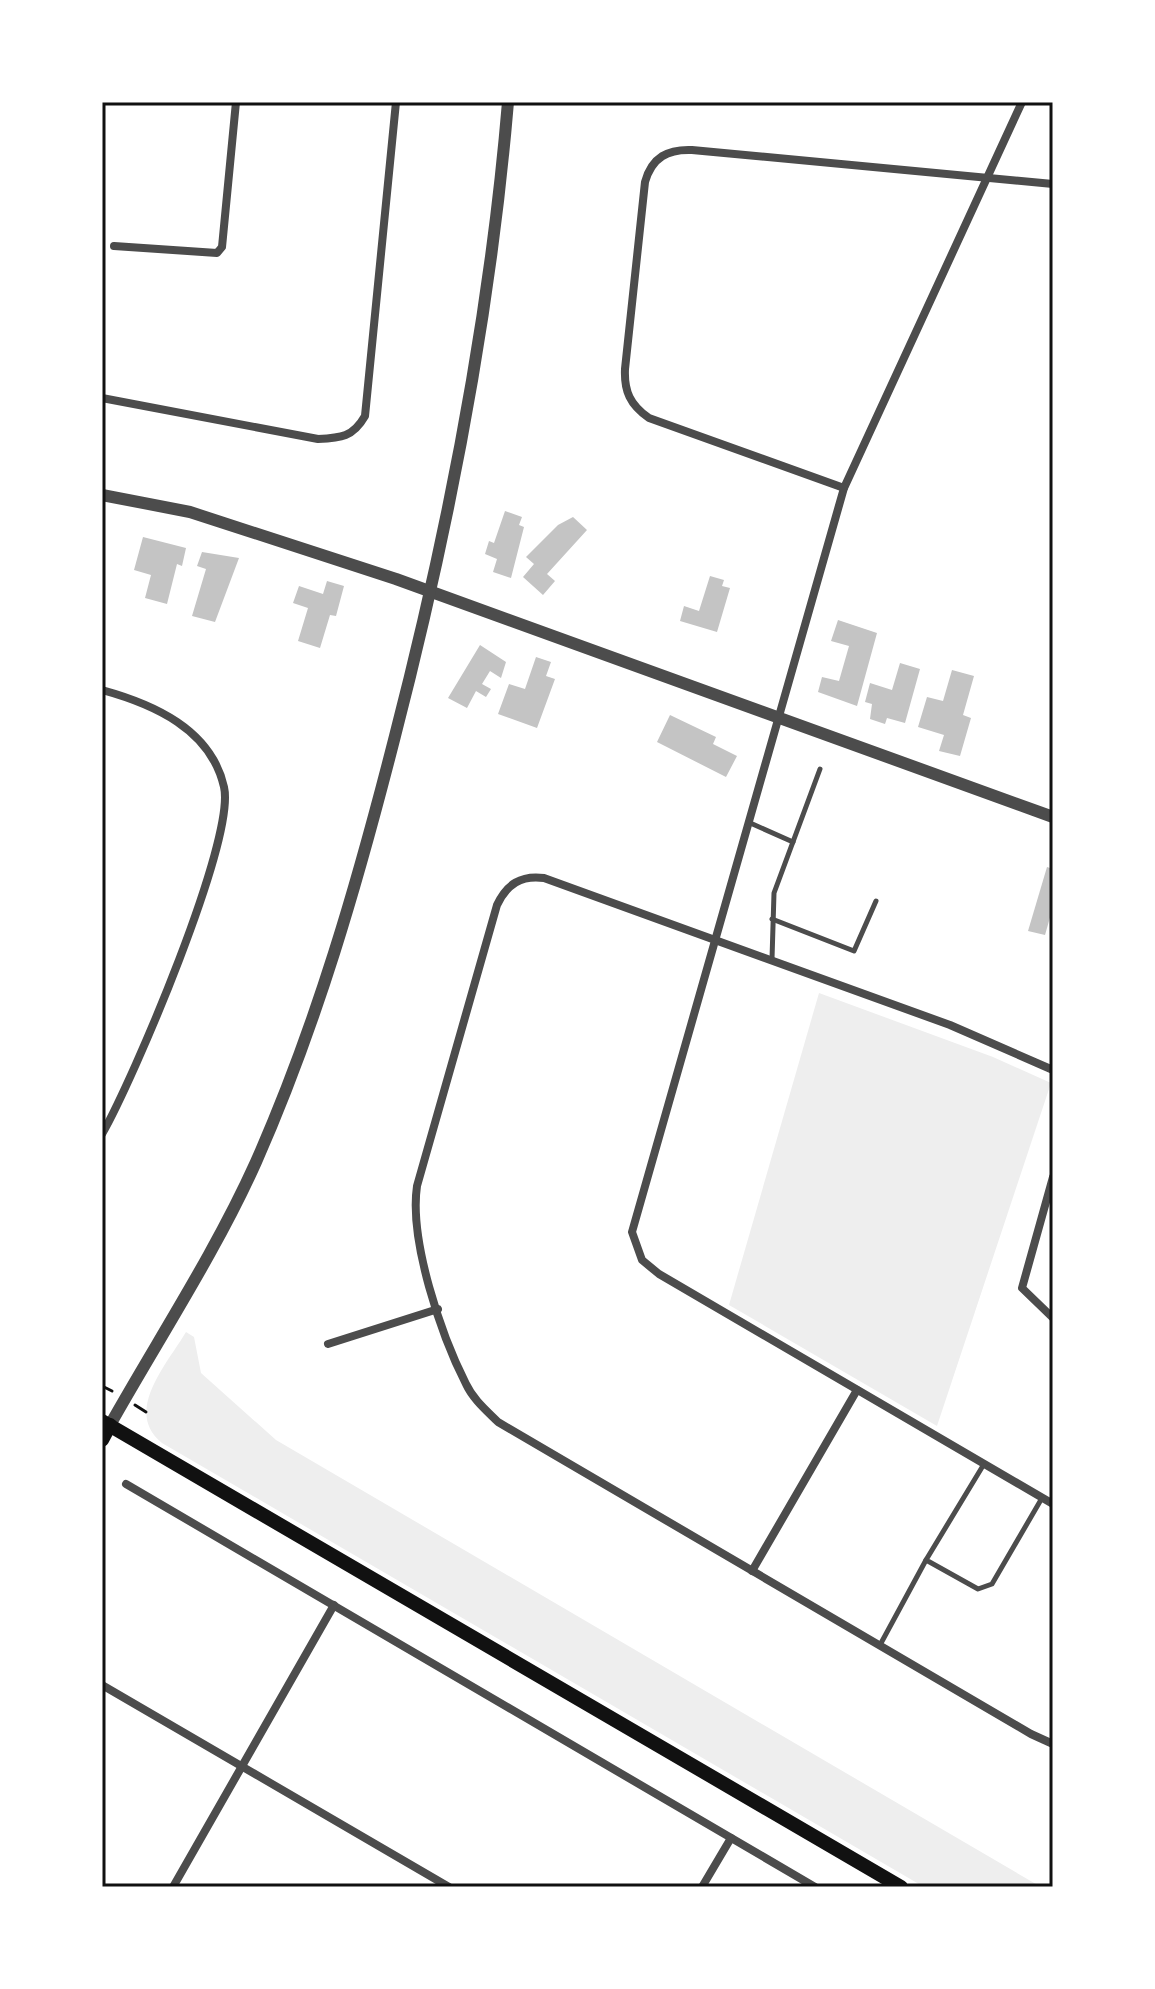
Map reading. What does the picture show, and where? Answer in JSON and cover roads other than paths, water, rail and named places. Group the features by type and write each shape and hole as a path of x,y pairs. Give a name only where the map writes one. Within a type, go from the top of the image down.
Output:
{"main road":[{"path":"102,1440 106,1423 901,1887"}],"street":[{"path":"114,246 217,253 222,247 236,102"},
{"path":"102,398 318,439 338,438 356,431 365,416 396,102"},
{"path":"106,1423 217,1239 255,1164 296,1064 338,946 432,591 476,366 508,102"},
{"path":"1022,102 844,488 633,1219 634,1242 648,1267 1053,1504"},
{"path":"844,488 649,418 632,404 624,383 648,173 661,156 679,149 1053,184"},
{"path":"102,495 190,512 432,591 1053,817"},
{"path":"102,690 146,703 167,714 197,739 219,771 226,802 222,835 189,927 142,1052 102,1134"},
{"path":"1053,1070 1005,1046 772,960 544,878 523,878 503,893 417,1186 415,1232 438,1309 466,1384 478,1403 498,1422 1053,1744"},
{"path":"1053,1177 1022,1288 1053,1318"},
{"path":"328,1344 438,1309"},
{"path":"752,1571 857,1390"},
{"path":"126,1484 815,1887"},
{"path":"173,1887 334,1605"},
{"path":"102,1685 449,1887"},
{"path":"702,1887 731,1838"}],"lane":[{"path":"772,960 774,893 820,769"},
{"path":"748,822 793,842"},
{"path":"772,919 854,951 876,901"},
{"path":"880,1645 926,1560 984,1464"},
{"path":"926,1560 978,1589 987,1588 1042,1498"}]}
